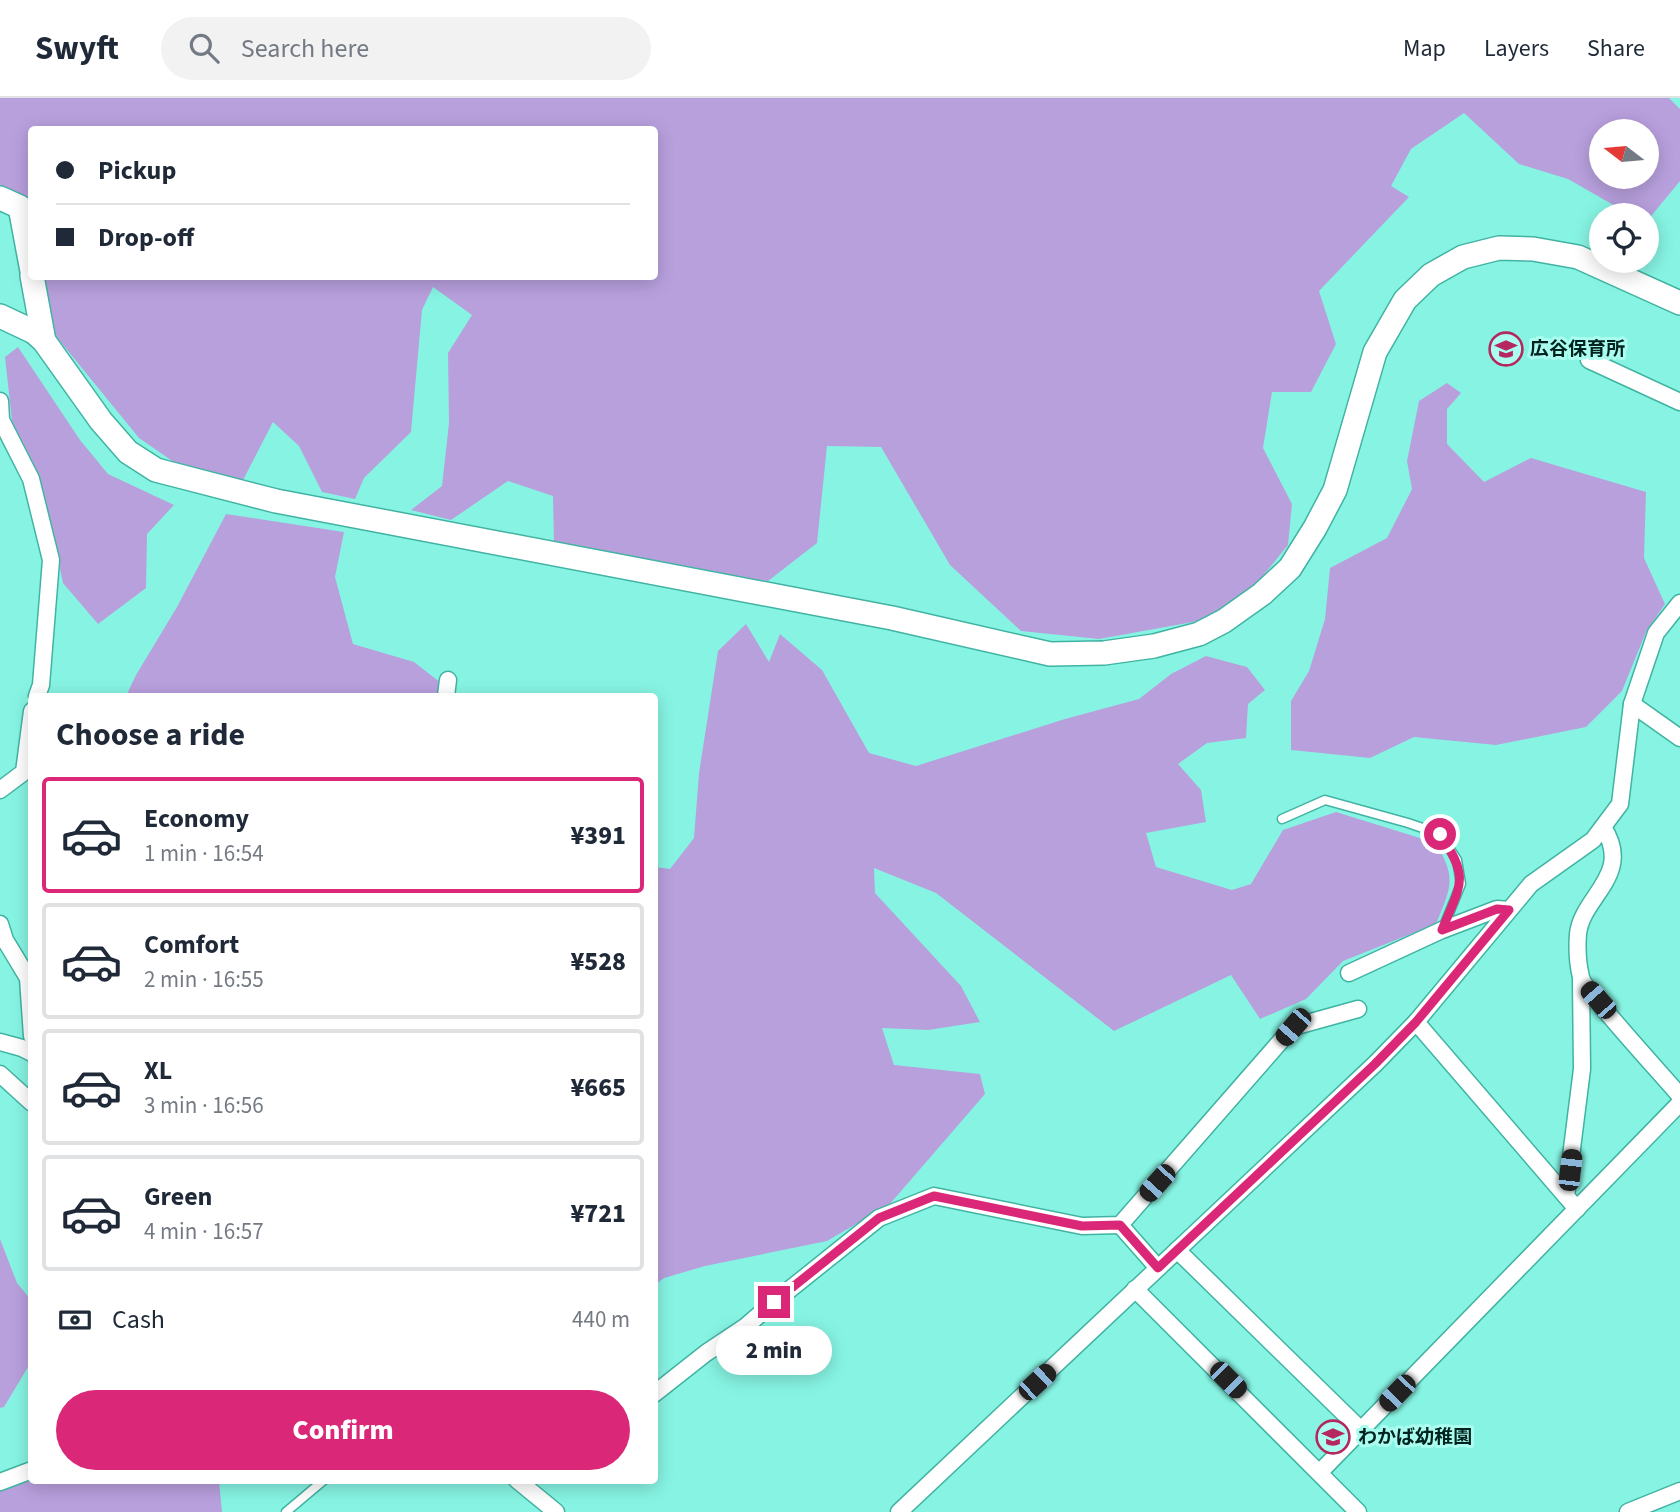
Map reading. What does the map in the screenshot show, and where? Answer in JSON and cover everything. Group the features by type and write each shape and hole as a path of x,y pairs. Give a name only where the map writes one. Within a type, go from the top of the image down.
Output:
{"street":[{"path":"0,198 20,206 28,249"},
{"path":"0,316 39,336 101,421 128,452 156,470 276,501 892,618 1050,654 1104,653 1154,646 1199,634 1224,621 1262,594 1290,568 1335,490 1375,352 1405,300 1431,275 1463,257 1499,248 1533,249 1578,257 1680,303"},
{"path":"33,280 39,336"},
{"path":"1589,360 1680,402"},
{"path":"0,401 1,420 31,479 51,560 41,685 38,693"},
{"path":"900,1512 1375,1064 1416,1022 1531,884 1593,840 1620,804 1632,704 1656,633 1680,603"},
{"path":"1632,704 1680,738"},
{"path":"0,790 24,772 28,742"},
{"path":"1566,1196 1582,1069 1578,933 1605,884 1613,855 1611,841 1603,827"},
{"path":"1349,973 1442,930 1497,909 1509,910"},
{"path":"0,923 5,940 28,978"},
{"path":"1581,980 1680,1096"},
{"path":"658,1391 706,1353 746,1328 774,1302 879,1218 934,1196 1082,1226 1120,1225 1293,1027 1359,1009"},
{"path":"1416,1022 1577,1209"},
{"path":"0,1042 28,1051"},
{"path":"0,1074 28,1099"},
{"path":"1320,1472 1680,1103"},
{"path":"1120,1225 1158,1268"},
{"path":"1177,1250 1361,1430"},
{"path":"1135,1289 1358,1512"},
{"path":"0,1482 28,1472"},
{"path":"530,1484 556,1512"},
{"path":"1628,1512 1680,1491"}],"lane":[{"path":"1282,818 1325,800 1408,822 1440,834 1457,860 1461,884 1442,930"},
{"path":"286,1512 319,1484"}],"shaded area":[{"path":"0,98 1669,98 1680,109 1680,181 1659,206 1659,203 1610,203 1568,179 1519,164 1464,113 1411,149 1391,186 1409,197 1319,291 1336,344 1311,392 1272,392 1263,448 1292,504 1288,545 1259,581 1204,620 1099,639 1021,631 950,565 881,447 827,446 817,543 768,581 669,568 554,544 553,496 508,481 451,520 411,510 442,486 449,423 448,353 472,315 433,287 422,310 411,432 364,478 355,499 322,492 299,446 273,422 242,482 181,467 139,438 46,324 38,280 658,280 658,126 28,126 28,239 0,192"},
{"path":"18,347 80,440 108,474 174,505 147,534 146,588 98,624 63,583 55,544 30,461 12,421 5,357"},
{"path":"1447,383 1461,393 1447,409 1447,444 1484,482 1531,458 1646,492 1644,558 1665,604 1646,632 1622,691 1586,727 1496,745 1414,737 1370,758 1291,750 1291,701 1309,671 1325,619 1330,568 1387,538 1412,489 1407,461 1419,401"},
{"path":"226,514 344,532 335,577 353,644 414,662 441,683 440,693 127,693"},
{"path":"746,624 769,662 780,634 822,670 869,753 916,766 1065,719 1139,699 1171,674 1206,656 1247,667 1265,690 1248,704 1246,738 1207,743 1178,764 1201,790 1206,822 1146,833 1156,867 1232,890 1251,884 1283,830 1336,812 1436,843 1449,875 1450,883 1445,901 1436,924 1343,961 1306,999 1260,1019 1231,975 1114,1031 936,893 874,868 875,893 961,986 980,1022 928,1030 882,1028 894,1065 980,1074 985,1094 889,1205 827,1241 705,1266 664,1278 658,1283 658,867 670,869 694,838 699,773 718,651"},
{"path":"0,1239 17,1283 28,1296 28,1367 4,1407 0,1408"},
{"path":"28,1477 28,1484 219,1484 222,1512 0,1512 0,1489"}],"place":[{"name":"広谷保育所","path":"1506,349"},
{"name":"わかば幼稚園","path":"1333,1437"}],"route":[{"path":"774,1302 879,1218 934,1196 1082,1226 1120,1225 1158,1268 1375,1064 1416,1022 1509,910 1497,909 1442,930 1461,884 1457,860 1440,834"}]}
